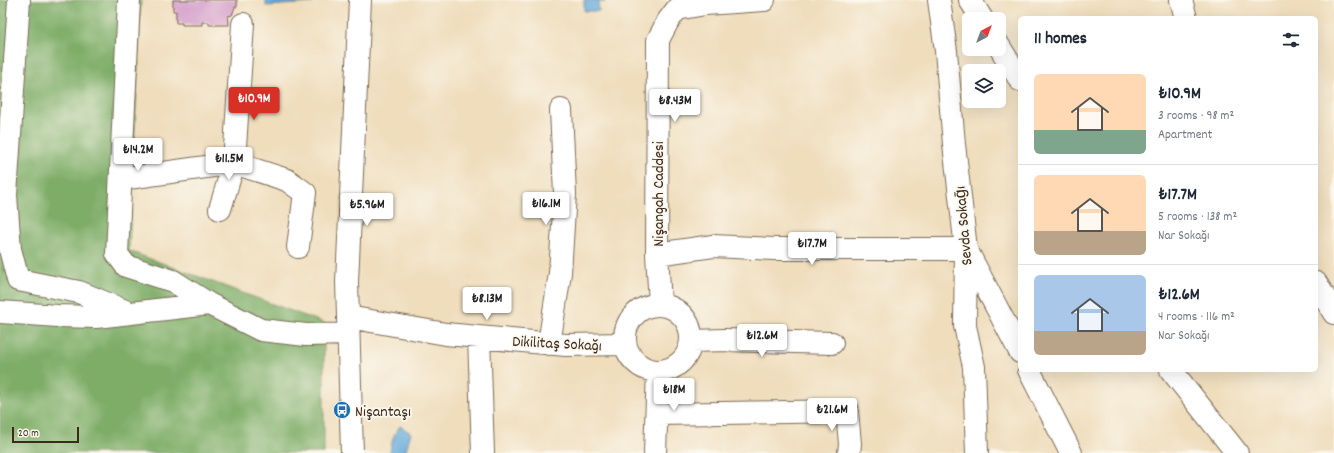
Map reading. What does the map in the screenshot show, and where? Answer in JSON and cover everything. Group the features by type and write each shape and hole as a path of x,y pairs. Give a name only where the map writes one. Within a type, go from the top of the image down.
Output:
{"street":[{"path":"19,0 6,195 10,249 18,280 79,292 130,313"},
{"name":"Dikilitaş Sokağı","path":"129,0 117,254 126,266 173,281 210,304 261,330 306,334 348,325 549,344 624,344"},
{"path":"352,453 347,282 360,0"},
{"name":"Nişangah Caddesi","path":"660,304 657,254 658,40 668,21 677,9 705,4 764,0"},
{"name":"Sevda Sokaḡı","path":"939,0 946,51 954,144 966,249 965,326 974,367 977,453"},
{"path":"970,0 978,12"},
{"path":"1181,0 1185,16"},
{"path":"220,209 234,164 243,24"},
{"path":"1005,56 1018,77"},
{"path":"549,344 560,273 564,202 561,110"},
{"path":"121,179 234,164 287,180 305,193 298,247"},
{"path":"657,254 713,246 774,249 966,249 1018,348"},
{"path":"1318,286 1334,313"},
{"path":"0,312 96,317 210,304"},
{"path":"660,304 672,307 684,316 690,327 692,341 689,352 678,365 668,371 651,371 640,367 629,355 624,344 625,331 629,320 640,310 651,305 660,304"},
{"path":"479,337 483,453"},
{"path":"692,341 725,340 832,343"},
{"path":"655,453 658,371"},
{"path":"1030,372 1071,453"},
{"path":"1173,372 1237,453"},
{"path":"656,414 847,411 850,444 849,453"}],"green space":[{"path":"0,0 141,0 129,251 324,323 324,453 0,453"}],"water":[{"path":"266,0 312,0 312,3 266,6"},
{"path":"584,0 605,0 605,2 598,2 599,11 584,11"},
{"path":"400,426 411,433 405,453 390,453 393,438"}],"building":[{"path":"173,0 237,0 237,7 235,7 232,15 228,16 229,25 209,25 209,22 202,22 202,25 182,25 182,23 176,23 176,11 173,11"}],"place":[{"name":"Nişantaşı","path":"342,410"}]}
